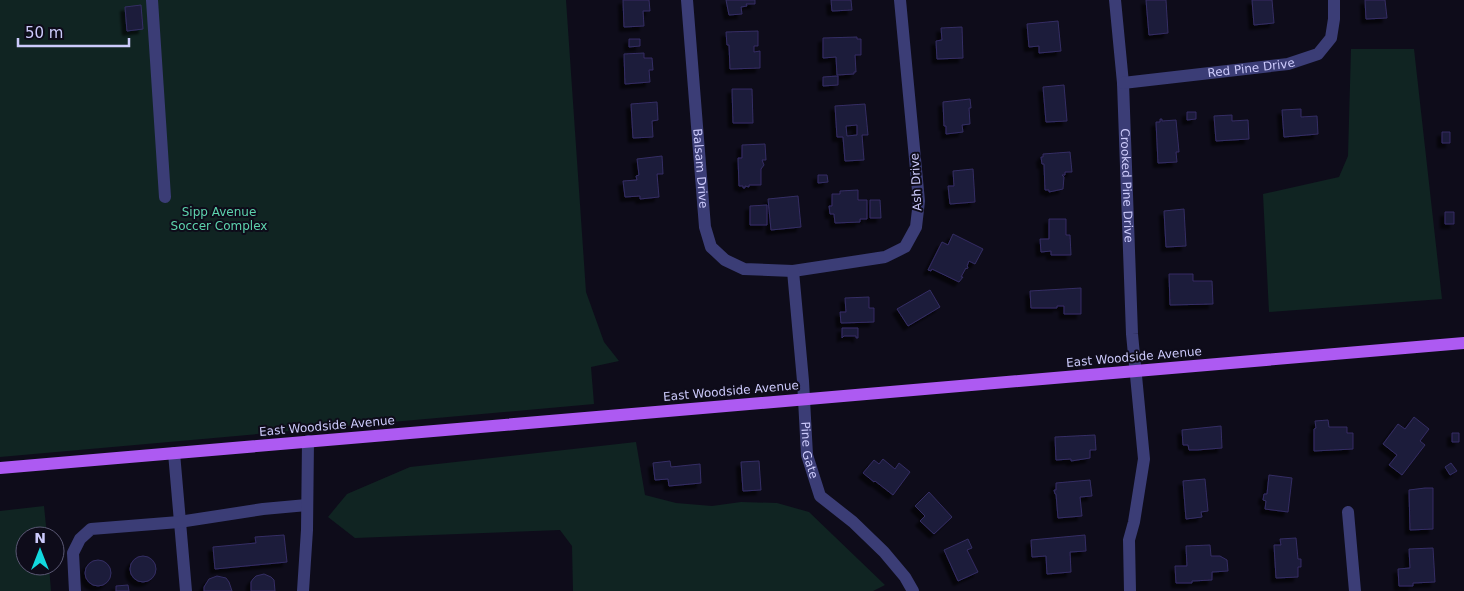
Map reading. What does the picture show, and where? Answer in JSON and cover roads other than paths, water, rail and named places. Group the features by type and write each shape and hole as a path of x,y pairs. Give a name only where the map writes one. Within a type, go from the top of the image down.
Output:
{"main road":[{"name":"East Woodside Avenue","path":"0,468 1464,344"}],"street":[{"path":"152,0 165,197"},
{"name":"Balsam Drive","path":"686,0 705,227 711,247 726,260 744,268 793,271"},
{"name":"Ash Drive","path":"793,271 885,257 905,247 916,227 919,201 900,0"},
{"name":"Crooked Pine Drive","path":"1115,0 1123,84 1132,334 1144,458 1138,502 1128,540 1130,591"},
{"name":"Red Pine Drive","path":"1123,84 1288,64 1318,54 1331,38 1334,0"},
{"name":"Pine Gate","path":"793,271 807,454 820,496 853,522 884,552 905,576 913,591"},
{"path":"303,591 308,441"},
{"path":"174,453 186,591"},
{"path":"76,591 73,553 80,539 91,529 179,522 263,509 307,505"},
{"path":"1348,512 1355,591"}],"park label":[{"name":"Sipp Avenue Soccer Complex","path":"219,219"}]}
